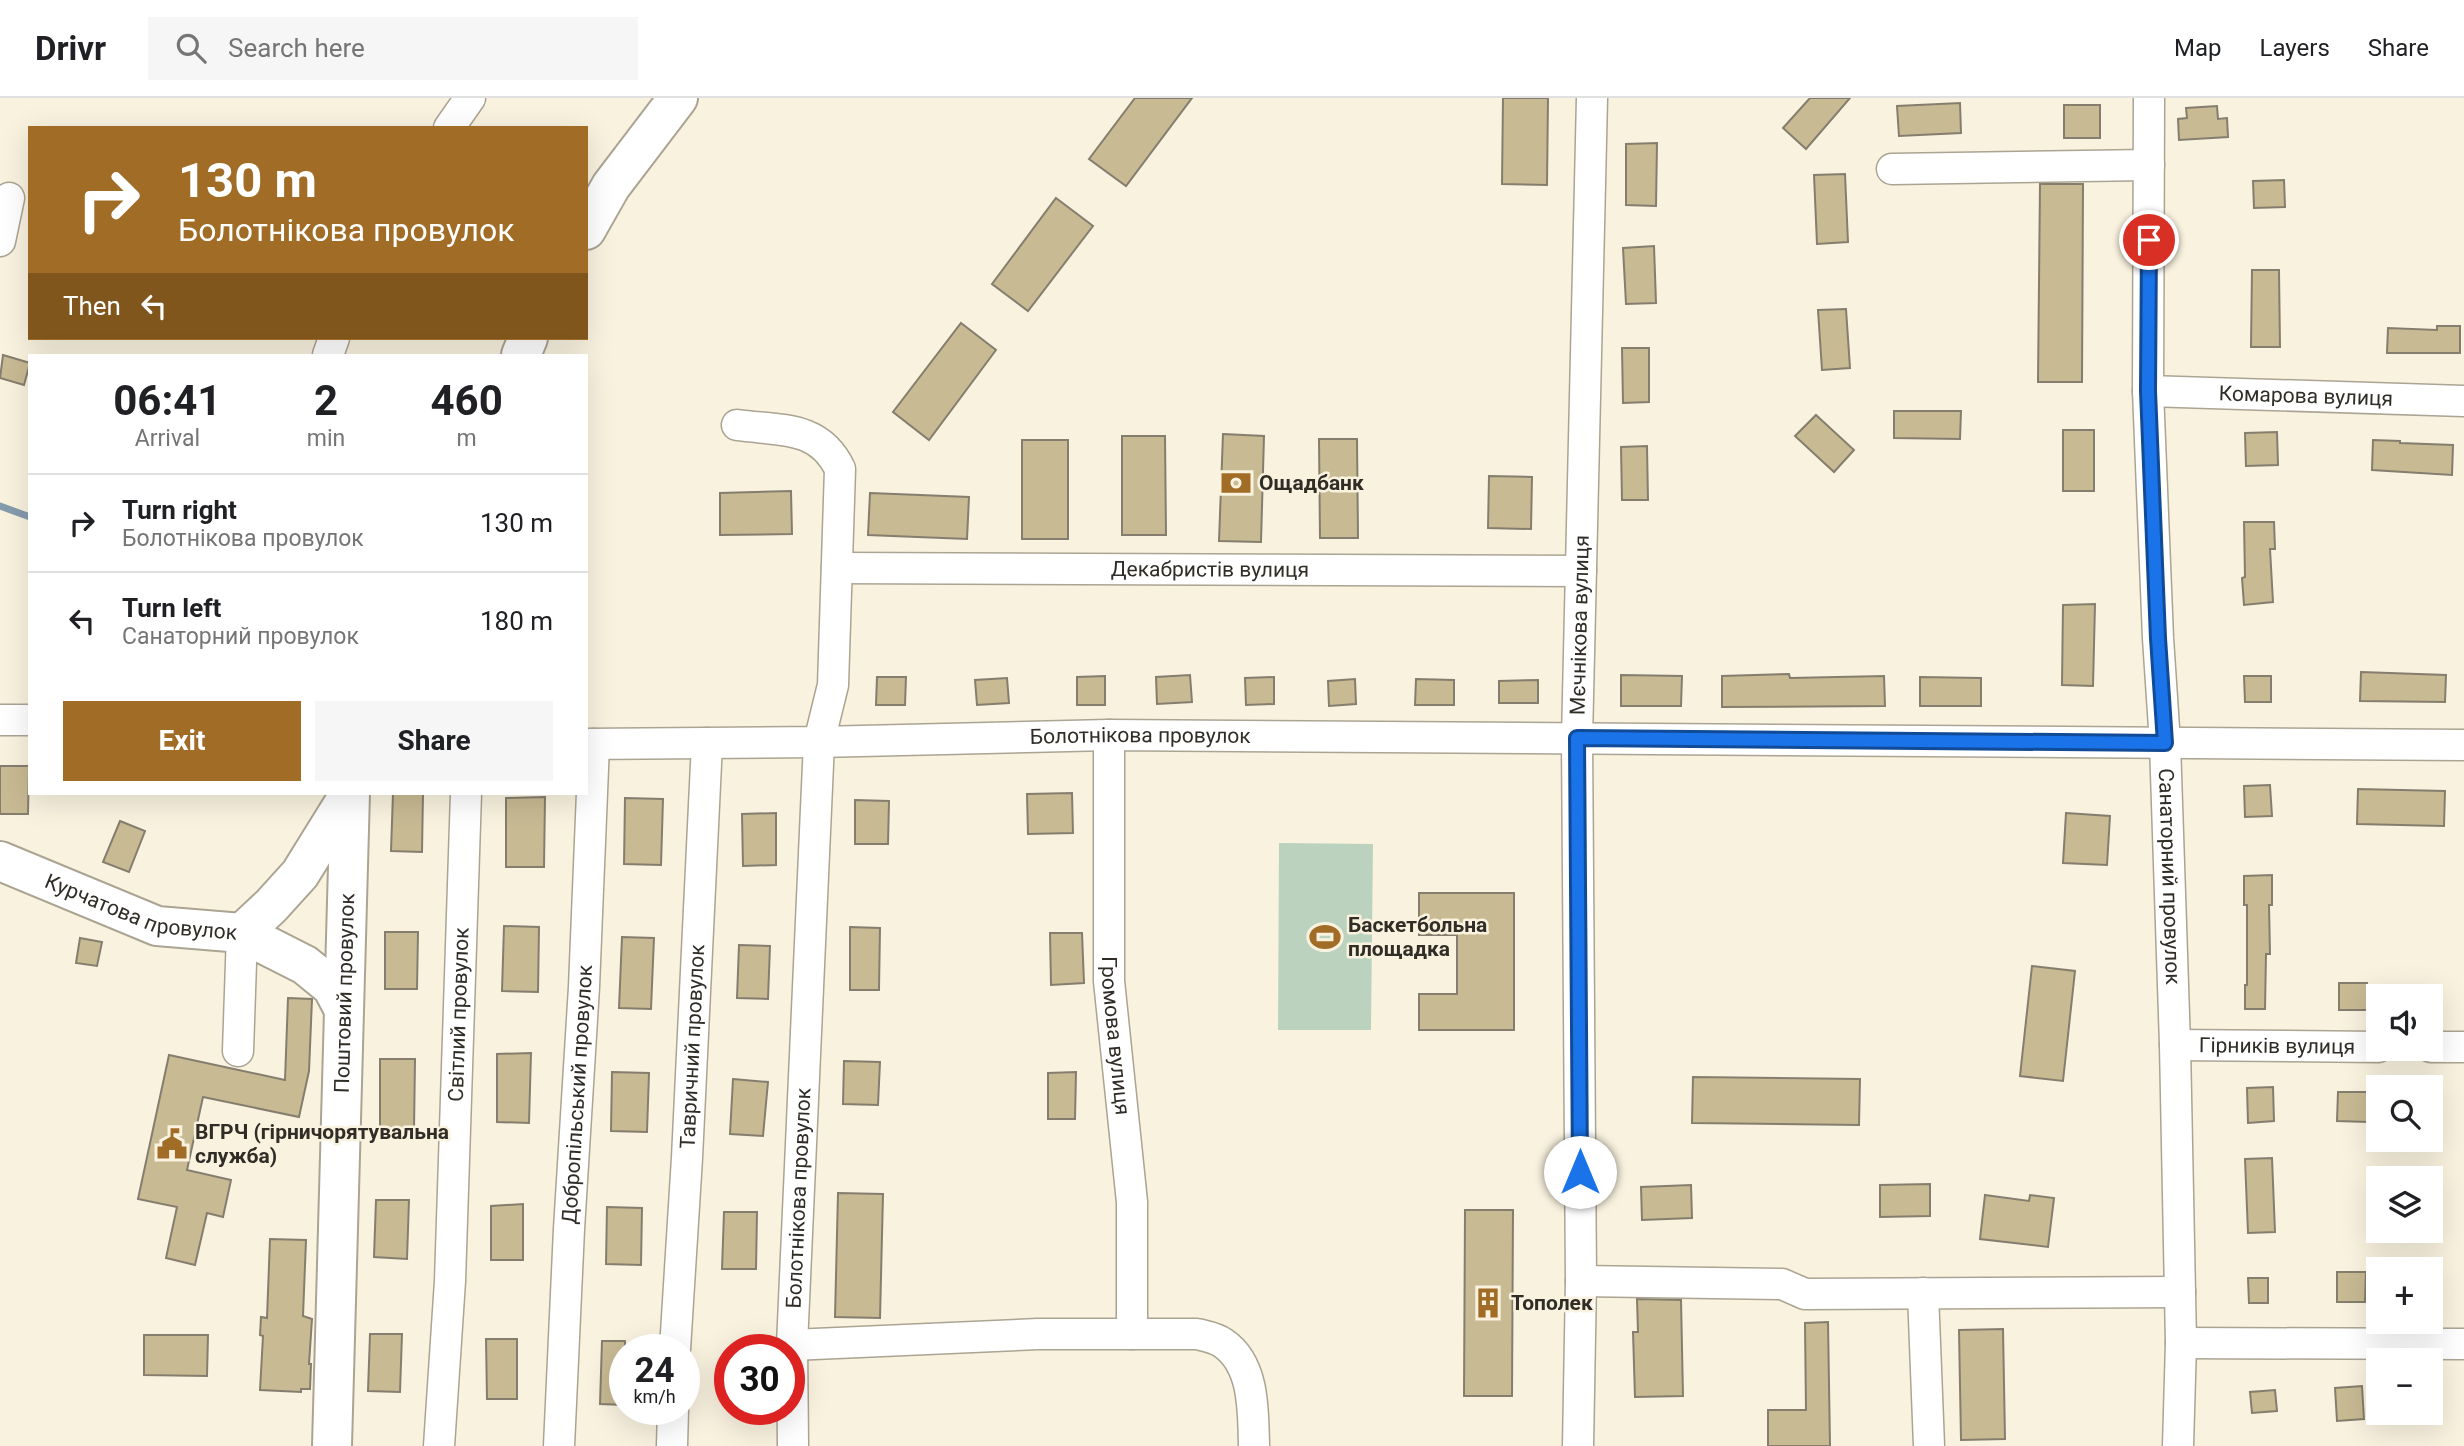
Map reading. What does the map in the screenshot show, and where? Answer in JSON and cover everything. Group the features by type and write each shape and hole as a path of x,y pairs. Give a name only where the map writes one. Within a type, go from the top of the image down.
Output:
{"main road":[{"path":"588,226 611,186 678,98"},
{"path":"242,933 300,874 349,795"},
{"name":"Поштовий провулок","path":"332,1446 350,795"},
{"name":"Курчатова провулок","path":"0,861 157,926 242,933 305,965 332,987 344,1008"}],"street":[{"path":"450,126 470,98"},
{"name":"Мєчнікова вулиця","path":"1577,1446 1581,1281 1577,738 1591,98"},
{"name":"Санаторний провулок","path":"2149,98 2148,391 2165,743 2175,1045 2181,1343 2178,1446"},
{"path":"1892,169 2149,164"},
{"path":"0,241 13,198"},
{"name":"Комарова вулиця","path":"2148,391 2464,401"},
{"path":"590,744 819,743 833,685 840,470 831,451 808,434 737,425"},
{"name":"Декабристів вулиця","path":"837,568 1581,571"},
{"path":"0,720 28,720"},
{"name":"Болотнікова провулок","path":"792,1334 819,743 1109,735 2464,745"},
{"name":"Громова вулиця","path":"1109,735 1109,981 1132,1202 1132,1334"},
{"name":"Тавричний провулок","path":"676,1334 707,743"},
{"name":"Добропільський провулок","path":"559,1446 584,987 590,744"},
{"name":"Світлий провулок","path":"439,1446 450,1281 466,795"},
{"path":"238,1051 242,933"},
{"name":"Гірників вулиця","path":"2175,1045 2366,1047"},
{"path":"2443,1047 2464,1047"},
{"path":"1581,1281 1782,1284 1805,1294 2180,1292"},
{"path":"1923,1293 1929,1446"},
{"path":"805,1344 1038,1334 1197,1334 1221,1341 1236,1353 1247,1372 1254,1446"},
{"path":"2181,1343 2464,1344"},
{"path":"672,1446 673,1425"},
{"name":"Болотнікова провулок","path":"793,1425 793,1446"}],"green space":[{"name":"Баскетбольна площадка","path":"1279,843 1373,844 1371,1030 1278,1030"}],"building":[{"path":"1135,98 1192,98 1126,186 1089,159"},
{"path":"1503,98 1548,98 1547,185 1502,184"},
{"path":"1810,98 1850,98 1806,149 1783,128"},
{"path":"1960,103 1961,133 1899,136 1897,106"},
{"path":"2064,105 2100,105 2100,138 2064,138"},
{"path":"2217,106 2218,119 2227,118 2228,137 2179,140 2178,119 2187,118 2186,108"},
{"path":"1657,143 1656,206 1626,205 1626,144"},
{"path":"1845,174 1848,242 1817,244 1814,175"},
{"path":"2284,180 2285,207 2254,208 2253,181"},
{"path":"2040,184 2083,184 2082,382 2038,382"},
{"path":"1056,198 1093,226 1028,311 992,284"},
{"path":"1654,246 1656,303 1626,304 1623,248"},
{"path":"2252,270 2279,270 2280,347 2251,347"},
{"path":"1846,309 1850,368 1822,370 1818,310"},
{"path":"961,323 996,350 929,440 893,412"},
{"path":"2437,326 2460,326 2460,353 2387,353 2388,328 2437,330"},
{"path":"1622,348 1649,348 1649,402 1623,403"},
{"path":"3,355 28,362 24,385 0,378"},
{"path":"1894,411 1961,411 1960,439 1894,438"},
{"path":"1816,415 1854,450 1834,472 1795,436"},
{"path":"2063,430 2094,430 2094,491 2063,491"},
{"path":"2277,432 2278,465 2246,466 2245,433"},
{"path":"1223,434 1264,436 1261,542 1219,541"},
{"path":"1122,436 1165,436 1166,535 1122,535"},
{"path":"1319,439 1357,439 1358,538 1320,538"},
{"path":"1022,440 1068,440 1068,539 1022,539"},
{"path":"2373,440 2453,445 2452,475 2372,470"},
{"path":"1647,446 1648,500 1622,500 1621,447"},
{"path":"1489,476 1532,477 1531,529 1488,528"},
{"path":"791,491 792,534 720,535 720,493"},
{"path":"870,493 969,497 967,539 868,535"},
{"path":"2244,522 2274,522 2275,549 2270,549 2273,602 2244,605"},
{"path":"2095,604 2093,686 2062,685 2063,605"},
{"path":"2361,672 2446,675 2445,702 2360,701"},
{"path":"1789,674 1790,678 1884,676 1885,706 1722,707 1722,676"},
{"path":"1190,675 1192,702 1157,704 1156,677"},
{"path":"1621,675 1682,676 1681,706 1621,706"},
{"path":"1105,676 1105,705 1077,705 1077,677"},
{"path":"2244,676 2271,676 2271,702 2245,702"},
{"path":"877,677 906,677 905,705 876,705"},
{"path":"1274,677 1274,704 1246,705 1245,678"},
{"path":"1920,677 1981,678 1981,706 1920,706"},
{"path":"1007,678 1009,703 977,705 975,680"},
{"path":"1355,679 1356,704 1329,706 1328,681"},
{"path":"1416,679 1454,680 1454,705 1415,705"},
{"path":"1538,680 1538,703 1499,703 1499,681"},
{"path":"0,766 28,766 28,814 0,814"},
{"path":"2270,785 2272,816 2245,817 2244,786"},
{"path":"2358,789 2445,791 2444,826 2357,824"},
{"path":"1072,793 1073,833 1028,834 1027,794"},
{"path":"393,795 423,795 422,852 391,851"},
{"path":"545,797 544,867 506,867 506,798"},
{"path":"625,798 663,799 661,865 624,864"},
{"path":"855,800 889,801 888,844 855,844"},
{"path":"776,813 776,865 743,866 742,814"},
{"path":"2066,813 2110,816 2107,865 2063,863"},
{"path":"120,821 145,831 129,872 103,862"},
{"path":"2272,875 2272,905 2269,905 2270,954 2266,954 2265,1009 2245,1009 2247,905 2244,905 2244,876"},
{"path":"1419,893 1514,893 1514,1030 1419,1030 1419,994 1457,994 1457,935 1419,935"},
{"path":"504,926 539,927 538,992 502,991"},
{"path":"850,927 880,928 879,990 850,990"},
{"path":"385,932 418,932 417,989 385,989"},
{"path":"1050,933 1082,933 1084,983 1051,985"},
{"path":"622,937 654,938 651,1009 619,1008"},
{"path":"80,938 102,942 97,966 76,963"},
{"path":"739,945 770,946 768,999 737,998"},
{"path":"2032,966 2075,971 2063,1081 2020,1076"},
{"path":"2339,983 2367,983 2366,1010 2339,1010"},
{"name":"ВГРЧ (гірничорятувальна служба)","path":"288,998 312,999 309,1071 299,1117 203,1097 187,1170 231,1180 223,1217 207,1213 195,1265 166,1258 177,1207 138,1199 169,1055 285,1080"},
{"path":"531,1053 529,1123 497,1122 497,1054"},
{"path":"380,1059 415,1059 414,1130 380,1130"},
{"path":"844,1061 880,1062 878,1105 843,1104"},
{"path":"612,1072 649,1073 647,1132 611,1131"},
{"path":"1076,1072 1075,1119 1048,1119 1048,1073"},
{"path":"1693,1077 1860,1079 1859,1125 1692,1123"},
{"path":"733,1079 768,1082 763,1136 730,1134"},
{"path":"2273,1087 2274,1121 2248,1123 2247,1088"},
{"path":"2338,1092 2366,1092 2366,1122 2337,1121"},
{"path":"2272,1158 2275,1232 2248,1233 2245,1159"},
{"path":"1930,1184 1930,1216 1880,1217 1880,1185"},
{"path":"1691,1185 1692,1218 1642,1220 1641,1187"},
{"path":"838,1193 883,1194 880,1318 835,1317"},
{"path":"1985,1195 2029,1201 2030,1195 2054,1198 2048,1247 1980,1239"},
{"path":"376,1200 409,1200 407,1259 374,1257"},
{"path":"523,1204 523,1260 491,1260 491,1206"},
{"path":"607,1207 642,1208 641,1265 606,1264"},
{"name":"Тополек","path":"1465,1210 1513,1210 1512,1396 1464,1396"},
{"path":"724,1212 757,1212 756,1269 722,1269"},
{"path":"270,1239 306,1240 303,1316 312,1319 311,1364 310,1389 301,1389 301,1392 260,1390 263,1336 260,1335 261,1317 267,1318"},
{"path":"2337,1272 2366,1272 2365,1302 2337,1302"},
{"path":"2248,1278 2268,1278 2268,1303 2249,1303"},
{"path":"1637,1299 1681,1300 1683,1396 1635,1397 1633,1332 1638,1332"},
{"path":"1828,1322 1830,1446 1768,1446 1768,1410 1806,1410 1805,1323"},
{"path":"2003,1329 2005,1439 1961,1440 1959,1330"},
{"path":"370,1334 402,1334 400,1392 368,1391"},
{"path":"144,1335 208,1335 207,1376 144,1375"},
{"path":"486,1339 517,1339 517,1399 487,1399"},
{"path":"602,1341 609,1341 609,1404 600,1404"},
{"path":"2362,1386 2364,1419 2337,1421 2335,1388"},
{"path":"2275,1390 2277,1411 2252,1413 2250,1392"}],"waterway":[{"path":"0,506 28,516"}],"place":[{"name":"Ощадбанк","path":"1236,483"},
{"name":"Баскетбольна площадка","path":"1325,937"},
{"name":"ВГРЧ (гірничорятувальна служба)","path":"172,1144"},
{"name":"Тополек","path":"1488,1303"}],"route":[{"path":"1580,1172 1577,738 2165,743 2148,391 2149,240"}]}
